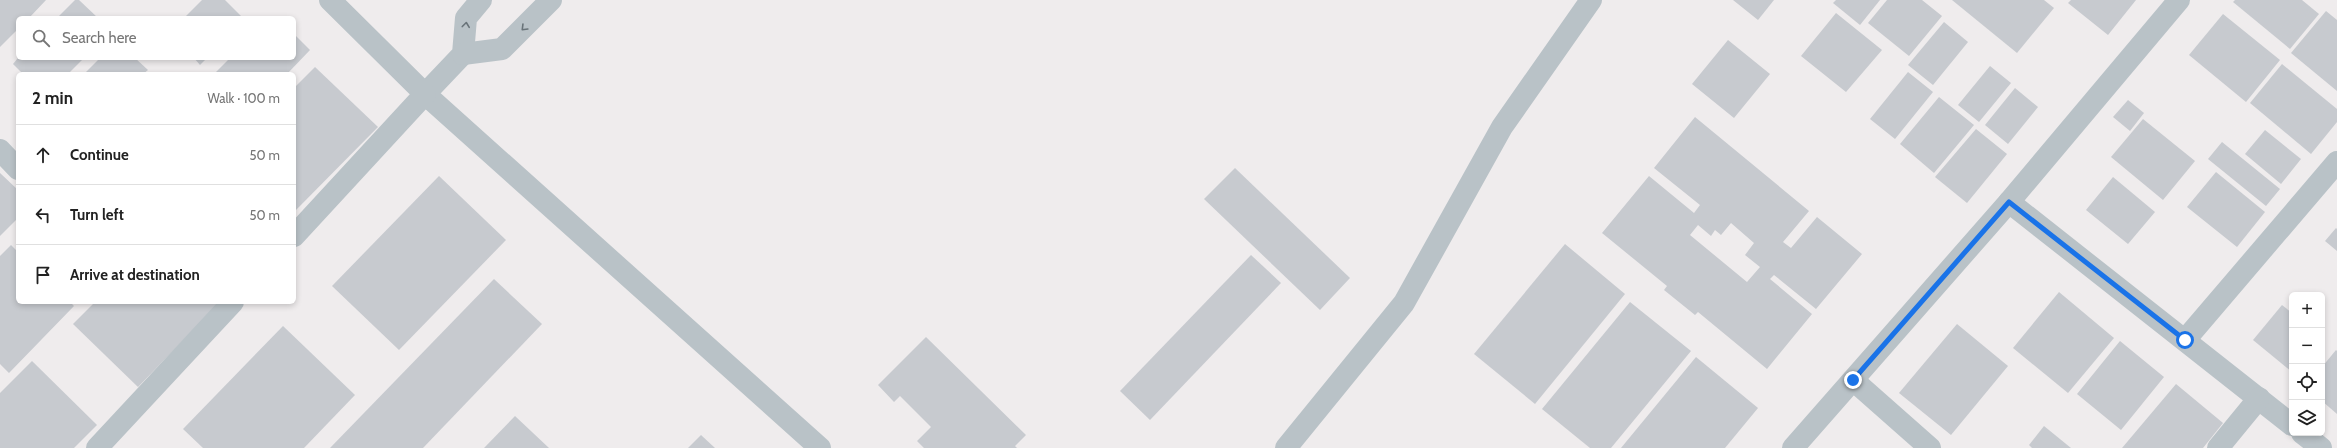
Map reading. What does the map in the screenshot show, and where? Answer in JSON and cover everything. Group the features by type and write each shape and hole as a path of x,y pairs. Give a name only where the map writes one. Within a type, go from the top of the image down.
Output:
{"street":[{"path":"330,0 425,94 820,448"},
{"path":"296,234 463,54 466,18 481,0"},
{"path":"463,54 502,49 551,0"},
{"path":"1286,448 1404,303 1502,127 1592,0"},
{"path":"1793,448 2009,202 2179,0"},
{"path":"0,150 16,167"},
{"path":"2185,340 2337,162"},
{"path":"2009,202 2289,423"},
{"path":"97,448 231,304"},
{"path":"1853,380 1930,448"},
{"path":"2218,448 2259,398"},
{"path":"2306,436 2321,448"}],"building":[{"path":"0,0 46,0 31,16 16,16 16,31 0,47"},
{"path":"75,0 79,0 96,16 59,16"},
{"path":"202,0 225,0 241,16 186,16"},
{"path":"1733,0 1774,0 1758,20"},
{"path":"1836,0 1880,0 1860,25 1833,3"},
{"path":"1887,0 1922,0 1942,16 1909,56 1868,23"},
{"path":"1952,0 2044,0 2054,8 2017,53"},
{"path":"2071,0 2136,0 2108,35 2068,3"},
{"path":"2235,0 2302,0 2319,14 2290,49 2233,2"},
{"path":"2326,11 2337,20 2337,91 2291,53"},
{"path":"1836,13 1882,50 1846,92 1801,56"},
{"path":"2223,14 2280,60 2246,102 2189,55"},
{"path":"1944,22 1968,42 1933,85 1908,65"},
{"path":"296,36 310,50 289,72 216,72 228,60 296,60"},
{"path":"1728,40 1770,74 1734,118 1692,84"},
{"path":"16,60 82,60 70,72 21,72 13,64"},
{"path":"98,60 137,60 148,70 146,72 86,72"},
{"path":"196,60 205,60 200,65"},
{"path":"2282,64 2337,109 2337,122 2311,154 2250,103"},
{"path":"1990,66 2011,83 1979,122 1958,105"},
{"path":"315,67 378,127 296,210 296,86"},
{"path":"1908,72 1933,92 1895,139 1870,119"},
{"path":"2015,88 2038,107 2008,144 1985,125"},
{"path":"1939,97 1974,125 1934,173 1900,144"},
{"path":"2128,100 2144,113 2130,131 2113,117"},
{"path":"1695,117 1809,211 1783,242 1791,248 1817,217 1862,254 1816,309 1774,275 1770,279 1812,314 1767,369 1698,312 1695,315 1664,290 1667,286 1602,233 1649,176 1694,213 1700,205 1654,168","holes":["1731,223 1754,243 1745,255 1760,267 1747,282 1690,235 1698,225 1711,236 1715,230 1721,235"]},
{"path":"2143,119 2195,161 2163,200 2111,157"},
{"path":"1976,129 2007,154 1967,203 1935,177"},
{"path":"2265,130 2301,159 2281,184 2245,154"},
{"path":"2222,142 2280,189 2266,206 2208,159"},
{"path":"1235,168 1350,278 1320,310 1204,199"},
{"path":"2216,172 2265,212 2237,247 2187,207"},
{"path":"0,173 16,188 16,220 0,236"},
{"path":"439,176 506,240 399,350 332,286"},
{"path":"2113,177 2155,212 2128,244 2086,210"},
{"path":"2336,228 2337,229 2337,251 2325,241"},
{"path":"1565,244 1625,294 1535,404 1474,354"},
{"path":"11,245 16,250 16,304 72,304 74,306 9,373 0,364 0,256"},
{"path":"1251,255 1281,283 1150,420 1120,391"},
{"path":"494,279 542,324 423,448 330,448"},
{"path":"2059,292 2114,338 2068,393 2013,348"},
{"path":"1630,302 1691,351 1611,448 1590,448 1542,409"},
{"path":"93,304 218,304 138,387 73,324"},
{"path":"2282,305 2289,311 2289,370 2253,340"},
{"path":"1957,324 2008,366 1951,435 1899,393"},
{"path":"283,326 355,395 304,448 203,448 183,429"},
{"path":"926,337 1026,435 1015,446 1017,448 924,448 917,441 931,427 900,396 894,402 878,385"},
{"path":"2120,341 2164,377 2121,430 2077,394"},
{"path":"2336,350 2337,414 2325,404 2325,363"},
{"path":"1696,357 1758,408 1725,448 1621,448"},
{"path":"32,361 97,425 74,448 0,448 0,393"},
{"path":"2176,384 2223,423 2203,448 2122,448"},
{"path":"515,416 549,448 484,448"},
{"path":"2044,426 2071,448 2032,448 2029,445"},
{"path":"701,435 715,448 688,448"}],"route":[{"path":"1853,380 2009,202 2185,340"}]}
